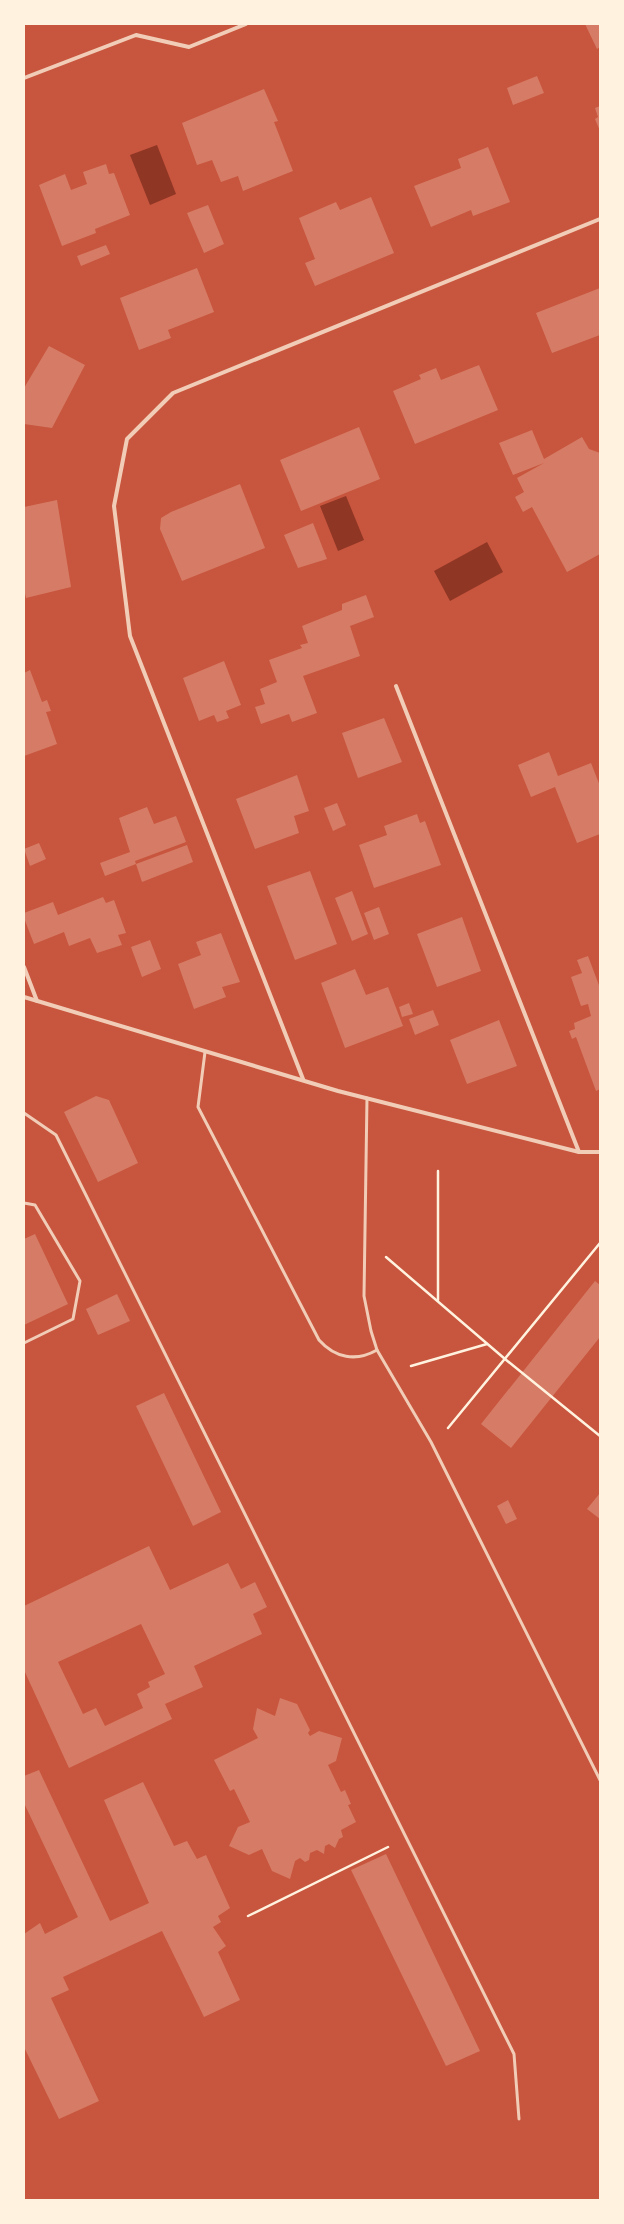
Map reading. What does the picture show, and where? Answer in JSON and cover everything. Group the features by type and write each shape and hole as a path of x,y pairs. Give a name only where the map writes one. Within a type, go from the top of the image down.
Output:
{"street":[{"path":"24,78 136,35 189,47 246,24"},
{"path":"303,1079 130,636 114,506 126,439 173,393 600,219"},
{"path":"396,686 579,1152"},
{"path":"24,967 37,1001"},
{"path":"24,997 205,1052 303,1079 338,1091 367,1097 579,1152 600,1152"}],"lane":[{"path":"205,1052 198,1107 319,1340 327,1349 352,1357 364,1358 377,1350"},
{"path":"367,1097 364,1296 371,1332 377,1350 430,1442 600,1780"},
{"path":"25,1114 56,1135 514,2054 519,2119"},
{"path":"24,1203 35,1205 80,1281 73,1319 24,1343"}],"path":[{"path":"438,1171 438,1301"},
{"path":"445,1431 600,1243"},
{"path":"382,1254 505,1359 600,1436"},
{"path":"410,1367 488,1344"},
{"path":"248,1916 406,1838"}],"shaded area":[{"path":"157,145 176,194 150,205 130,155"},
{"path":"346,496 364,540 338,551 320,506"},
{"path":"487,542 503,572 450,601 434,571"}],"building":[{"path":"585,24 600,24 600,47 597,49"},
{"path":"537,76 544,93 513,105 507,88"},
{"path":"264,89 278,121 274,122 293,171 243,191 238,176 221,182 212,160 197,165 182,123"},
{"path":"600,106 600,131 595,119 598,117 595,108"},
{"path":"488,147 510,202 473,216 471,210 431,227 414,186 461,168 458,159"},
{"path":"106,164 109,174 114,173 130,215 95,229 96,233 62,246 39,185 65,174 71,190 87,184 83,172"},
{"path":"371,197 394,253 315,286 305,263 315,259 299,218 336,202 340,210"},
{"path":"208,205 224,244 204,253 187,213"},
{"path":"106,245 110,254 81,266 77,256"},
{"path":"197,268 214,312 168,330 171,338 139,350 120,298"},
{"path":"600,288 600,335 552,353 536,313"},
{"path":"49,346 85,365 52,428 24,424 24,388"},
{"path":"479,365 498,410 415,444 393,391 421,379 419,375 436,368 441,380"},
{"path":"359,427 380,479 301,511 280,460"},
{"path":"532,430 544,459 582,437 589,449 600,453 600,554 567,572 532,507 523,512 515,497 524,492 517,478 544,463 513,475 499,443"},
{"path":"240,484 265,548 182,581 160,529 161,518 171,512"},
{"path":"57,500 71,587 26,598 24,589 24,507"},
{"path":"313,523 327,559 298,568 284,535"},
{"path":"366,595 374,617 350,626 360,656 303,676 317,713 292,722 289,714 261,724 255,707 265,704 260,689 277,682 269,660 302,648 300,645 308,643 302,626 342,610 342,604"},
{"path":"224,661 241,705 226,711 229,718 217,722 214,715 199,721 183,678"},
{"path":"30,670 42,702 47,700 51,711 46,712 57,744 24,756 24,673"},
{"path":"384,718 402,762 358,778 342,733"},
{"path":"549,752 558,776 591,763 600,786 600,834 577,843 555,787 531,797 518,765"},
{"path":"297,775 309,811 294,816 299,833 255,849 236,799"},
{"path":"337,803 346,825 333,831 324,808"},
{"path":"147,807 154,824 176,816 186,842 135,861 136,864 105,876 100,863 130,852 119,818"},
{"path":"417,814 420,823 425,821 441,865 374,888 359,845 387,835 384,826"},
{"path":"39,843 46,859 30,866 24,849"},
{"path":"187,845 193,862 142,882 136,864"},
{"path":"310,871 337,944 295,960 267,886"},
{"path":"352,891 368,934 352,941 335,898"},
{"path":"103,897 106,903 114,900 126,933 118,935 122,945 97,953 90,938 69,946 64,932 34,944 24,918 24,913 53,902 58,915"},
{"path":"379,907 389,934 374,940 364,913"},
{"path":"462,917 481,971 437,987 417,934"},
{"path":"221,933 240,982 222,987 226,997 194,1009 178,964 201,955 196,942"},
{"path":"150,940 161,969 142,977 131,947"},
{"path":"588,956 600,988 600,1089 596,1091 576,1037 572,1039 569,1031 575,1029 574,1023 591,1016 588,1004 581,1006 571,977 582,973 577,960"},
{"path":"355,969 366,995 388,987 403,1026 345,1048 321,983"},
{"path":"409,1003 413,1014 402,1017 399,1007"},
{"path":"433,1010 439,1025 415,1035 409,1019"},
{"path":"499,1020 517,1066 467,1084 450,1040"},
{"path":"96,1096 109,1100 138,1163 98,1182 64,1112"},
{"path":"35,1234 68,1304 24,1325 24,1239"},
{"path":"595,1281 600,1285 600,1337 511,1448 481,1424"},
{"path":"117,1294 130,1321 98,1335 86,1309"},
{"path":"164,1393 221,1512 193,1526 136,1406"},
{"path":"600,1493 600,1519 587,1509"},
{"path":"508,1500 517,1519 506,1524 497,1506"},
{"path":"149,1546 170,1590 228,1563 241,1589 255,1582 267,1607 253,1614 262,1634 194,1666 203,1687 165,1704 172,1719 69,1768 24,1670 24,1606","holes":["141,1624 165,1674 148,1682 150,1687 137,1694 143,1708 105,1726 96,1708 83,1714 58,1662"]},
{"path":"280,1698 297,1704 310,1730 308,1733 310,1736 319,1731 342,1738 336,1761 328,1765 341,1792 345,1790 351,1804 348,1805 356,1822 341,1830 343,1837 339,1839 335,1848 329,1844 325,1846 324,1854 317,1850 310,1853 309,1860 305,1862 300,1858 295,1861 290,1879 272,1871 262,1849 249,1855 229,1846 238,1827 250,1822 234,1789 230,1791 214,1760 258,1738 253,1729 257,1708 275,1716"},
{"path":"39,1770 110,1921 149,1903 104,1800 143,1782 174,1846 187,1841 197,1859 206,1855 230,1908 218,1916 221,1922 213,1927 226,1946 218,1952 240,2000 204,2017 162,1931 63,1977 69,1990 51,1998 99,2101 59,2119 24,2047 24,1934 40,1923 45,1934 78,1917 24,1803 24,1776"},
{"path":"386,1854 480,2051 446,2066 351,1870"}]}
